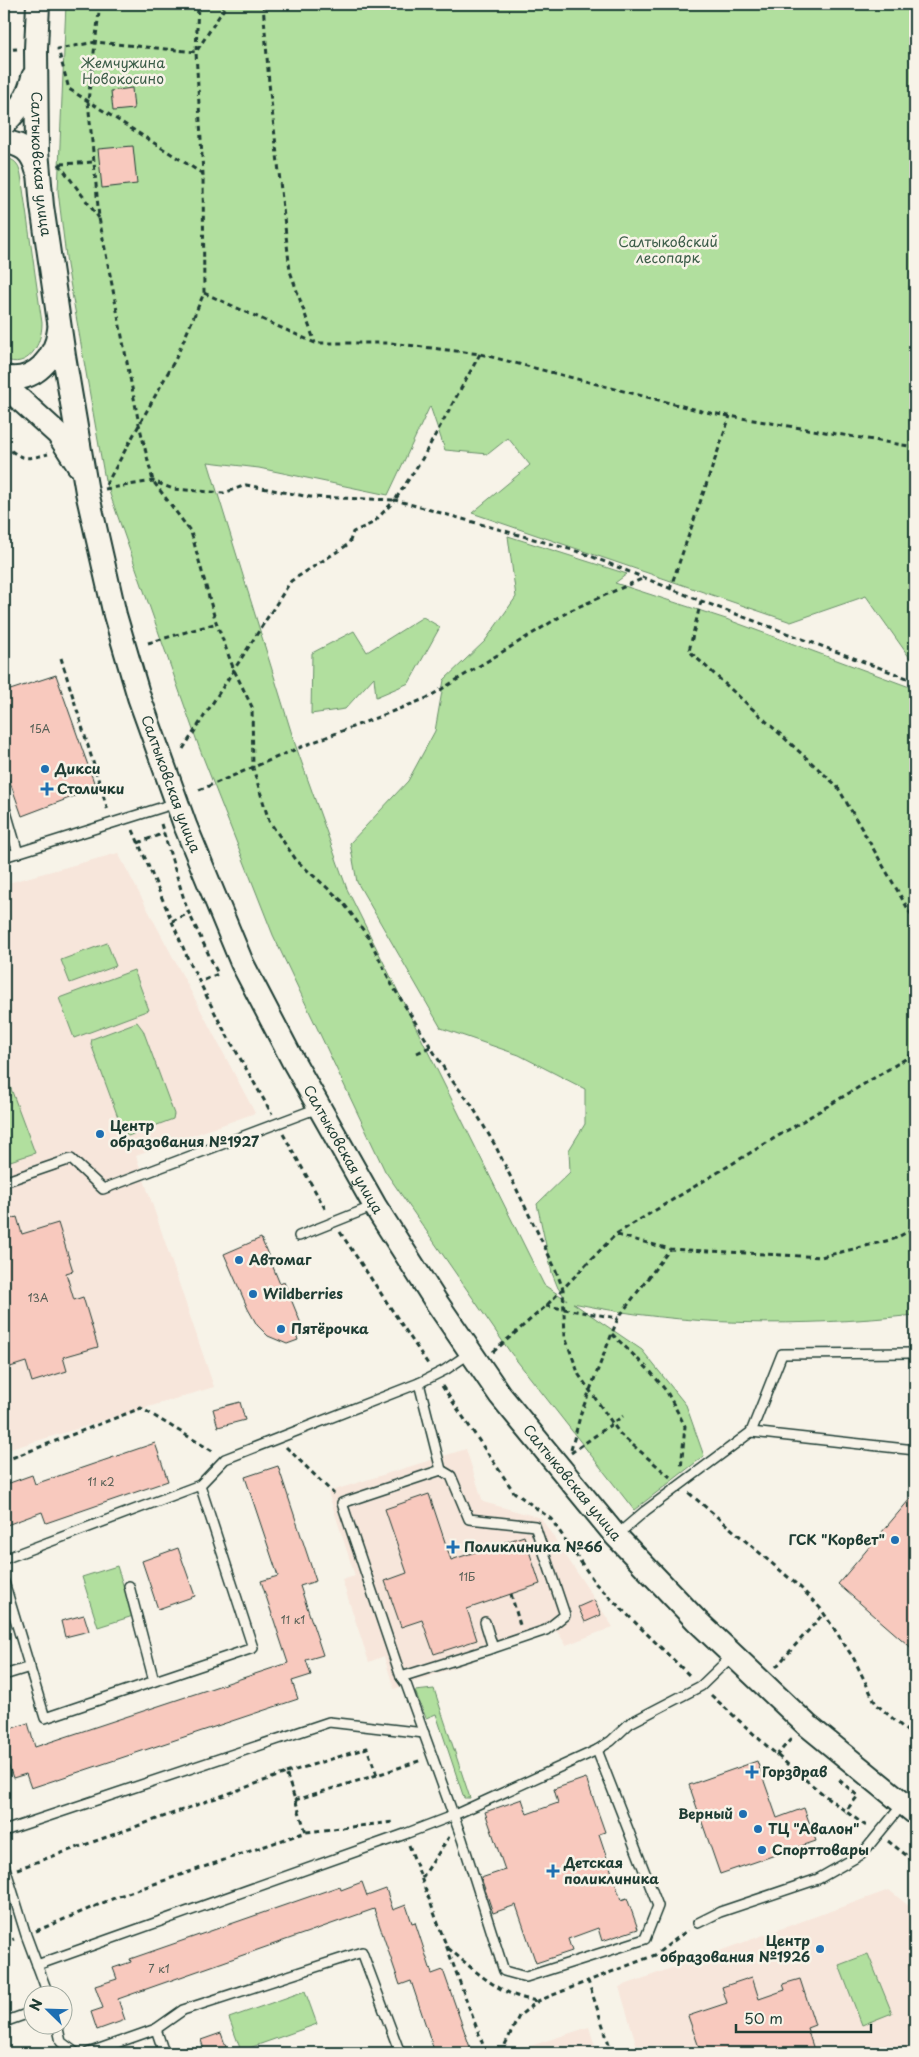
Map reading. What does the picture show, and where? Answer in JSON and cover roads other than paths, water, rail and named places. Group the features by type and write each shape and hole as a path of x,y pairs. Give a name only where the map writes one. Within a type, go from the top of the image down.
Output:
{"street":[{"name":"Салтыковская улица","path":"38,4 27,49 42,206 86,487 112,606 127,660 176,803 220,914 242,963 319,1108 375,1206 500,1395 616,1536 733,1655 807,1725 909,1808"},
{"path":"4,124 21,106 34,74 27,49"},
{"path":"4,142 22,146 29,152 34,161 42,206"},
{"name":"Салтыковская улица","path":"4,377 23,378 32,374 46,363 56,346 60,322"},
{"path":"4,385 58,434 76,460 86,487"}],"lane":[{"path":"4,857 176,803"},
{"path":"4,805 18,853"},
{"path":"4,1182 72,1159 103,1189 319,1108"},
{"path":"299,1236 375,1206"},
{"path":"4,1559 200,1485 225,1459 419,1383 445,1370 470,1352"},
{"path":"616,1536 630,1522 751,1432 782,1354 915,1353"},
{"path":"402,1677 546,1630 565,1614 534,1526 470,1519 451,1476 441,1470 419,1383"},
{"path":"751,1432 915,1450"},
{"path":"441,1470 342,1503 402,1677 456,1825 504,1970 526,1977 645,1939 658,1906 597,1750"},
{"path":"4,1582 45,1718 253,1648 200,1485"},
{"path":"129,1586 154,1681"},
{"path":"485,1622 493,1648"},
{"path":"37,1965 452,1816 597,1750 611,1741 630,1723 701,1686 733,1655"},
{"path":"4,1675 30,1666"},
{"path":"4,1831 329,1722 424,1733"},
{"path":"698,1923 720,1912 818,1879 862,1854 909,1808"},
{"path":"5,1868 26,1936 44,1984"},
{"path":"88,2053 156,2029 183,2010 362,1952 400,2053"},
{"path":"4,2022 22,2016"},
{"path":"156,2029 164,2053"},
{"path":"60,2034 62,2042 76,2053"}],"place":[{"name":"Дикси","path":"45,769"},
{"name":"Столички","path":"47,789"},
{"name":"Центр образования №1927","path":"100,1134"},
{"name":"Автомаг","path":"239,1260"},
{"name":"Wildberries","path":"253,1294"},
{"name":"Пятёрочка","path":"281,1329"},
{"name":"ГСК \"Корвет\"","path":"895,1540"},
{"name":"Поликлиника №66","path":"453,1547"},
{"name":"Горздрав","path":"752,1772"},
{"name":"Верный","path":"743,1814"},
{"name":"ТЦ \"Авалон\"","path":"758,1829"},
{"name":"Спорттовары","path":"762,1850"},
{"name":"Детская поликлиника","path":"553,1871"},
{"name":"Центр образования №1926","path":"820,1949"}],"park label":[{"name":"Жемчужина Новокосино","path":"123,72"},
{"name":"Салтыковский лесопарк","path":"668,250"}]}
